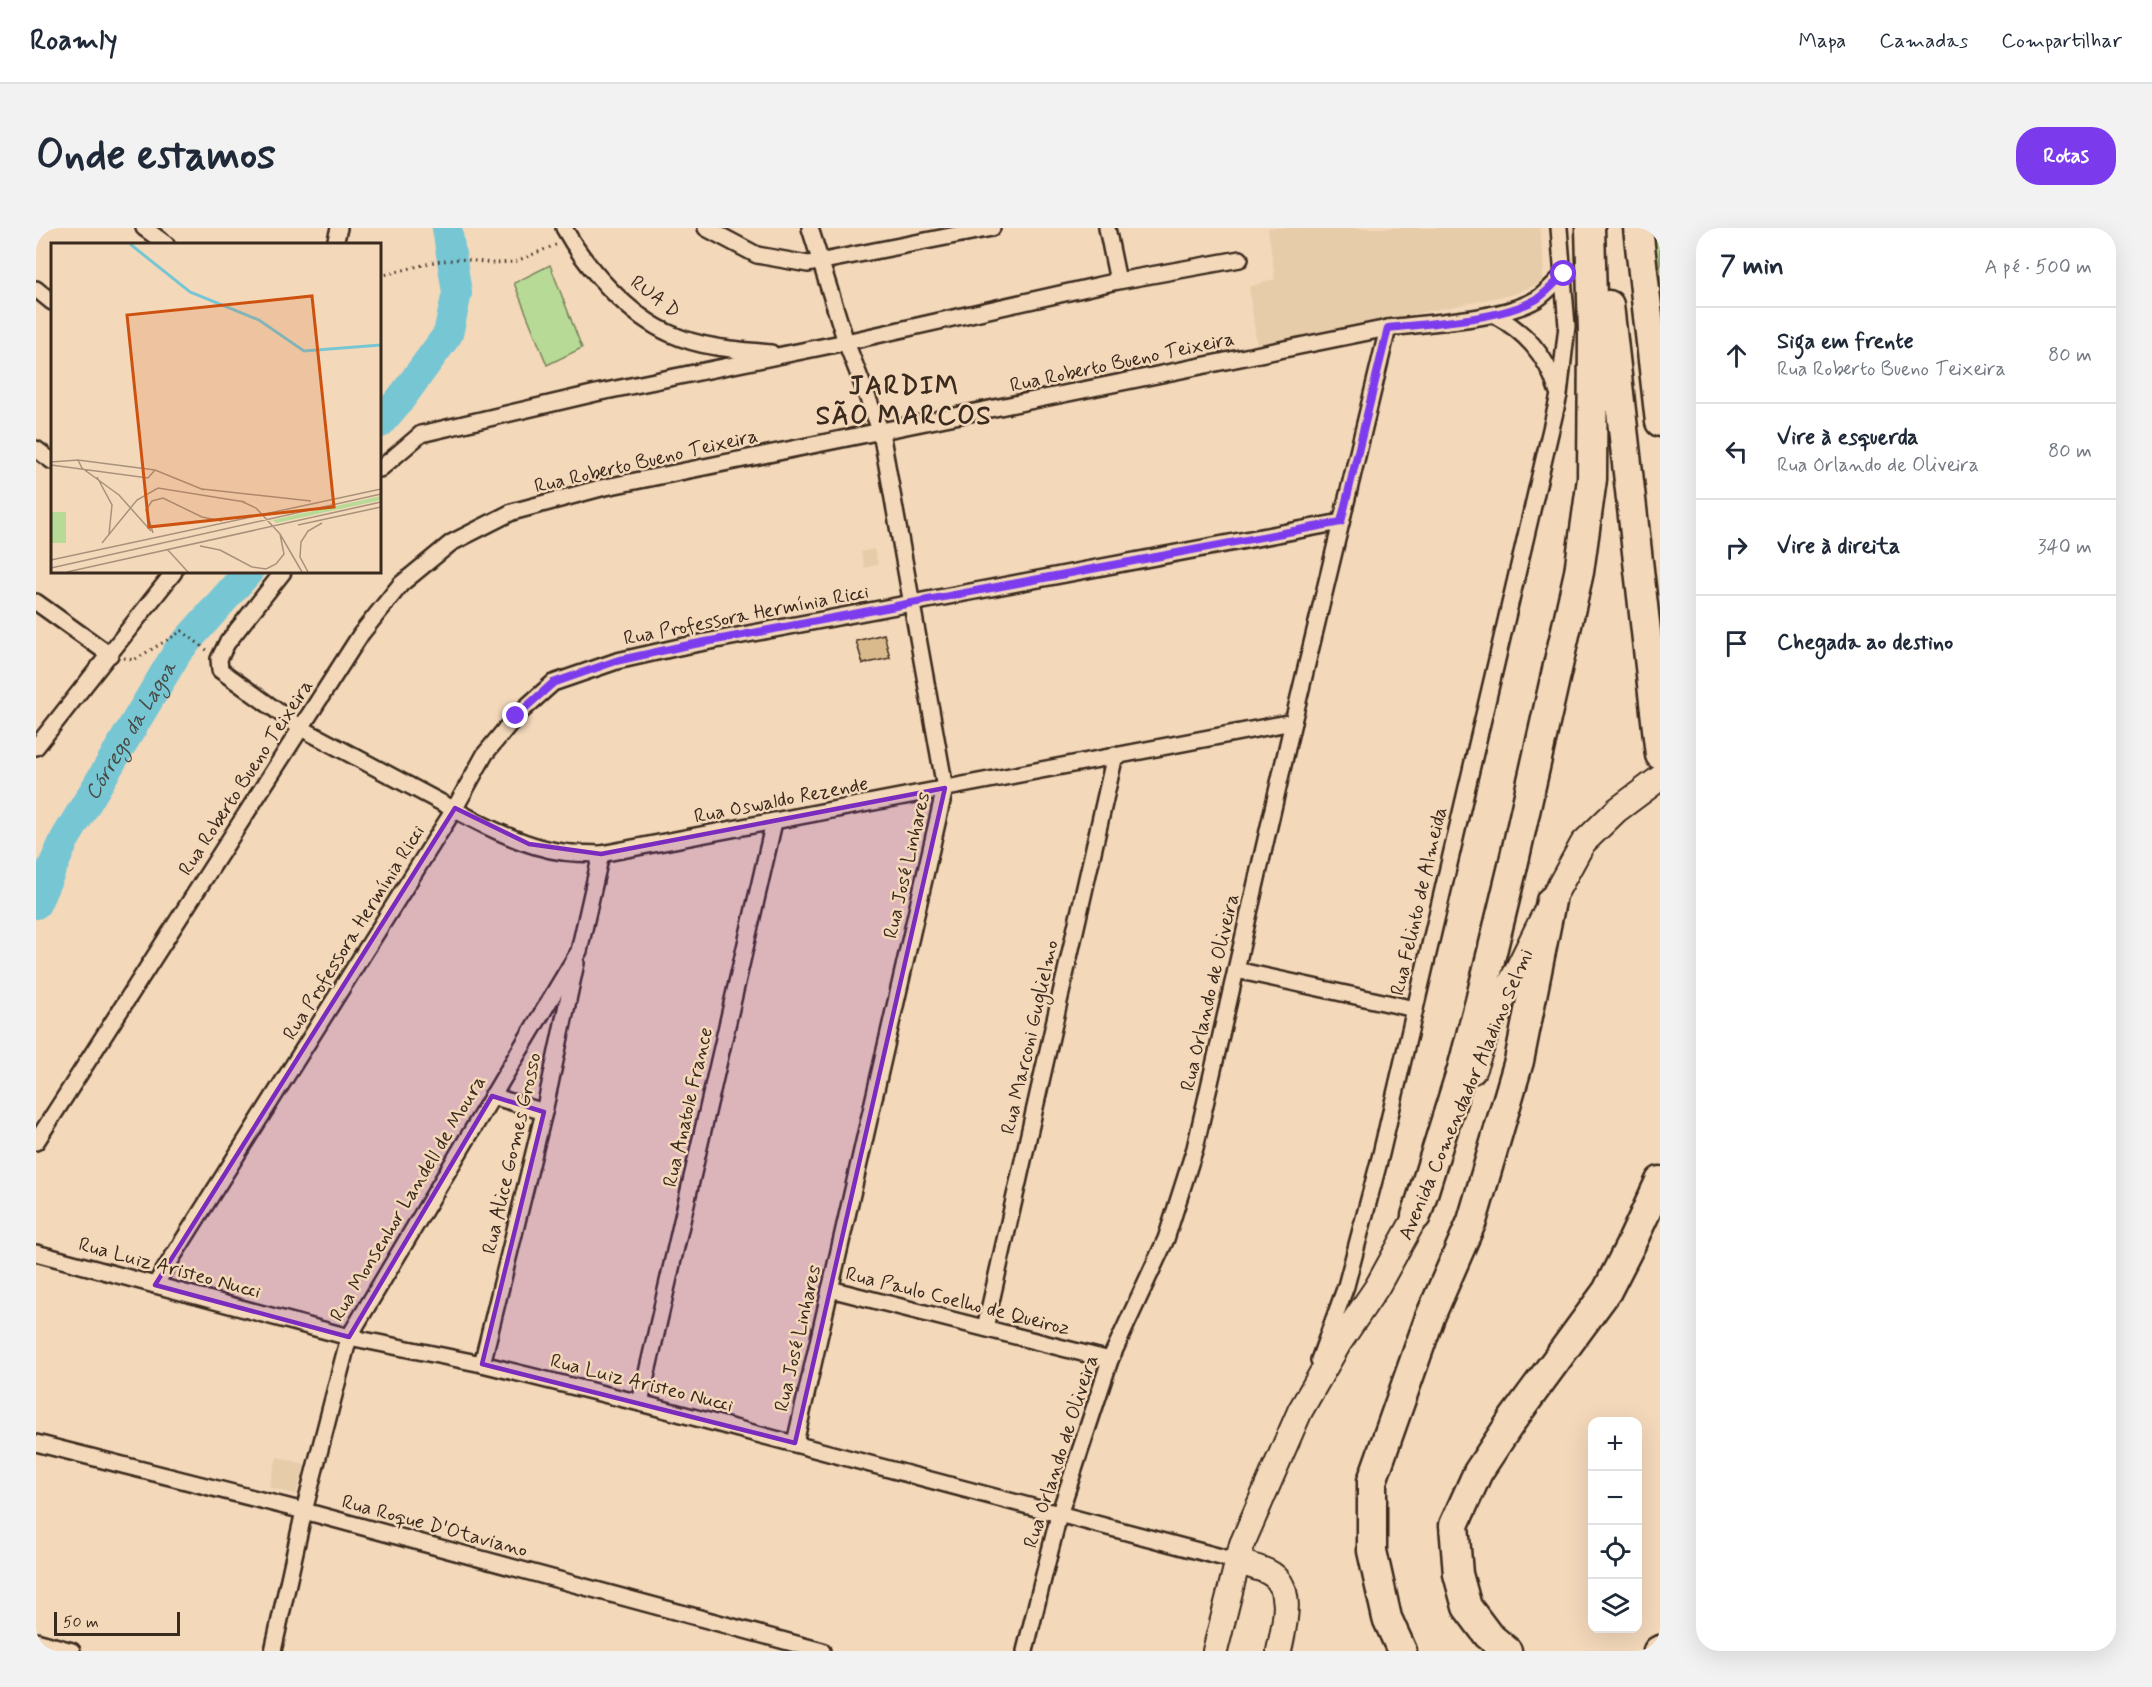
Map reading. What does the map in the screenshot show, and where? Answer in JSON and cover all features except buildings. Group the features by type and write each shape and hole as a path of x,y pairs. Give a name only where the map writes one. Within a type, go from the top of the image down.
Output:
{"highway":[{"path":"1416,1216 1462,1069 1480,1001 1579,572 1592,479 1593,354 1590,228"},
{"path":"1600,228 1660,755"},
{"path":"1638,228 1660,422"},
{"path":"1402,1651 1387,1618 1372,1551 1372,1481 1430,1317 1472,1221 1519,1061 1551,901"},
{"path":"1507,1651 1488,1635 1467,1607 1458,1574 1454,1525 1478,1472 1513,1419 1607,1291 1660,1181"}],"main road":[{"name":"Avenida Comendador Aladino Selmi","path":"1215,1651 1236,1561 1265,1488 1300,1411 1339,1343 1377,1287 1416,1216 1490,1026 1551,901 1583,843 1617,810 1660,778"},
{"path":"1236,1561 1271,1573 1282,1585 1286,1600 1285,1622 1279,1651"}],"street":[{"path":"144,228 165,243"},
{"path":"335,243 339,228"},
{"path":"706,228 757,255 807,264 992,228"},
{"name":"Rua José Linhares","path":"795,1443 945,788 881,432 846,342 810,228"},
{"path":"1107,228 1118,282"},
{"name":"Rua Felinto de Almeida","path":"1300,1411 1346,1286 1381,1154 1559,396 1567,326 1559,228"},
{"name":"RUA D","path":"567,233 592,269 630,308 671,335 700,344 729,349 788,354"},
{"path":"381,468 421,434 596,393 1240,258"},
{"name":"Rua Roberto Bueno Teixeira","path":"36,1142 361,634 401,584 452,543 471,532 512,512 601,488 1388,328 1493,314 1515,308 1537,298 1551,288 1564,274"},
{"path":"36,289 51,301"},
{"path":"1493,314 1516,328 1536,349 1551,369 1559,396"},
{"name":"Rua Orlando de Oliveira","path":"1024,1651 1059,1515 1110,1360 1166,1239 1196,1148 1293,722 1388,328"},
{"path":"36,449 51,460"},
{"name":"Rua Professora Hermínia Ricci","path":"155,1285 455,808 485,754 516,716 553,683 616,661 648,654 1341,522"},
{"path":"36,747 173,573"},
{"name":"Rua Oswaldo Rezende","path":"282,573 227,643 219,659 220,670 301,728 455,808 496,832 529,844 562,852 601,854 1293,722"},
{"path":"36,602 110,655"},
{"name":"Rua Marconi Guglielmo","path":"985,1328 1115,755"},
{"name":"Rua Anatole France","path":"640,1402 774,822"},
{"name":"Rua Monsenhor Landell de Moura","path":"273,1651 304,1511 349,1337 579,951 601,854"},
{"name":"Rua Alice Gomes Grosso","path":"482,1364 544,1112 579,951"},
{"path":"1236,970 1414,1009"},
{"path":"492,1095 544,1112"},
{"name":"Rua Luiz Aristeo Nucci","path":"36,1253 349,1337 482,1364 640,1402 1236,1561"},
{"name":"Rua Paulo Coelho de Queiroz","path":"830,1289 1110,1360"},
{"name":"Rua Roque D'Otaviano","path":"36,1443 304,1511 822,1651"},
{"path":"36,1641 72,1651"}],"path":[{"path":"381,276 434,262 460,259 492,263 513,262 567,233"},
{"path":"110,655 134,660 182,631 206,650"}],"highlighted area":[{"path":"945,788 795,1443 482,1364 544,1112 492,1096 349,1337 155,1285 455,808 529,844 601,854"}],"shaded area":[{"path":"1268,228 1539,228 1544,261 1542,282 1514,294 1257,346 1249,287 1275,279"},
{"path":"874,549 878,564 865,568 861,552"},
{"path":"277,1457 305,1464 296,1495 269,1487"}],"green space":[{"path":"1651,228 1660,228 1660,304"},
{"path":"550,265 582,348 547,365 514,283"}],"waterway":[{"name":"Córrego da Lagoa","path":"381,422 448,334 457,293 447,228"},
{"name":"Córrego da Lagoa","path":"36,904 65,839 178,651 247,573"}],"district":[{"name":"JARDIM SÃO MARCOS","path":"904,400"}],"route":[{"path":"516,716 553,683 616,661 679,647 1341,522 1388,328 1493,314 1515,308 1537,298 1551,288 1564,274"}]}
